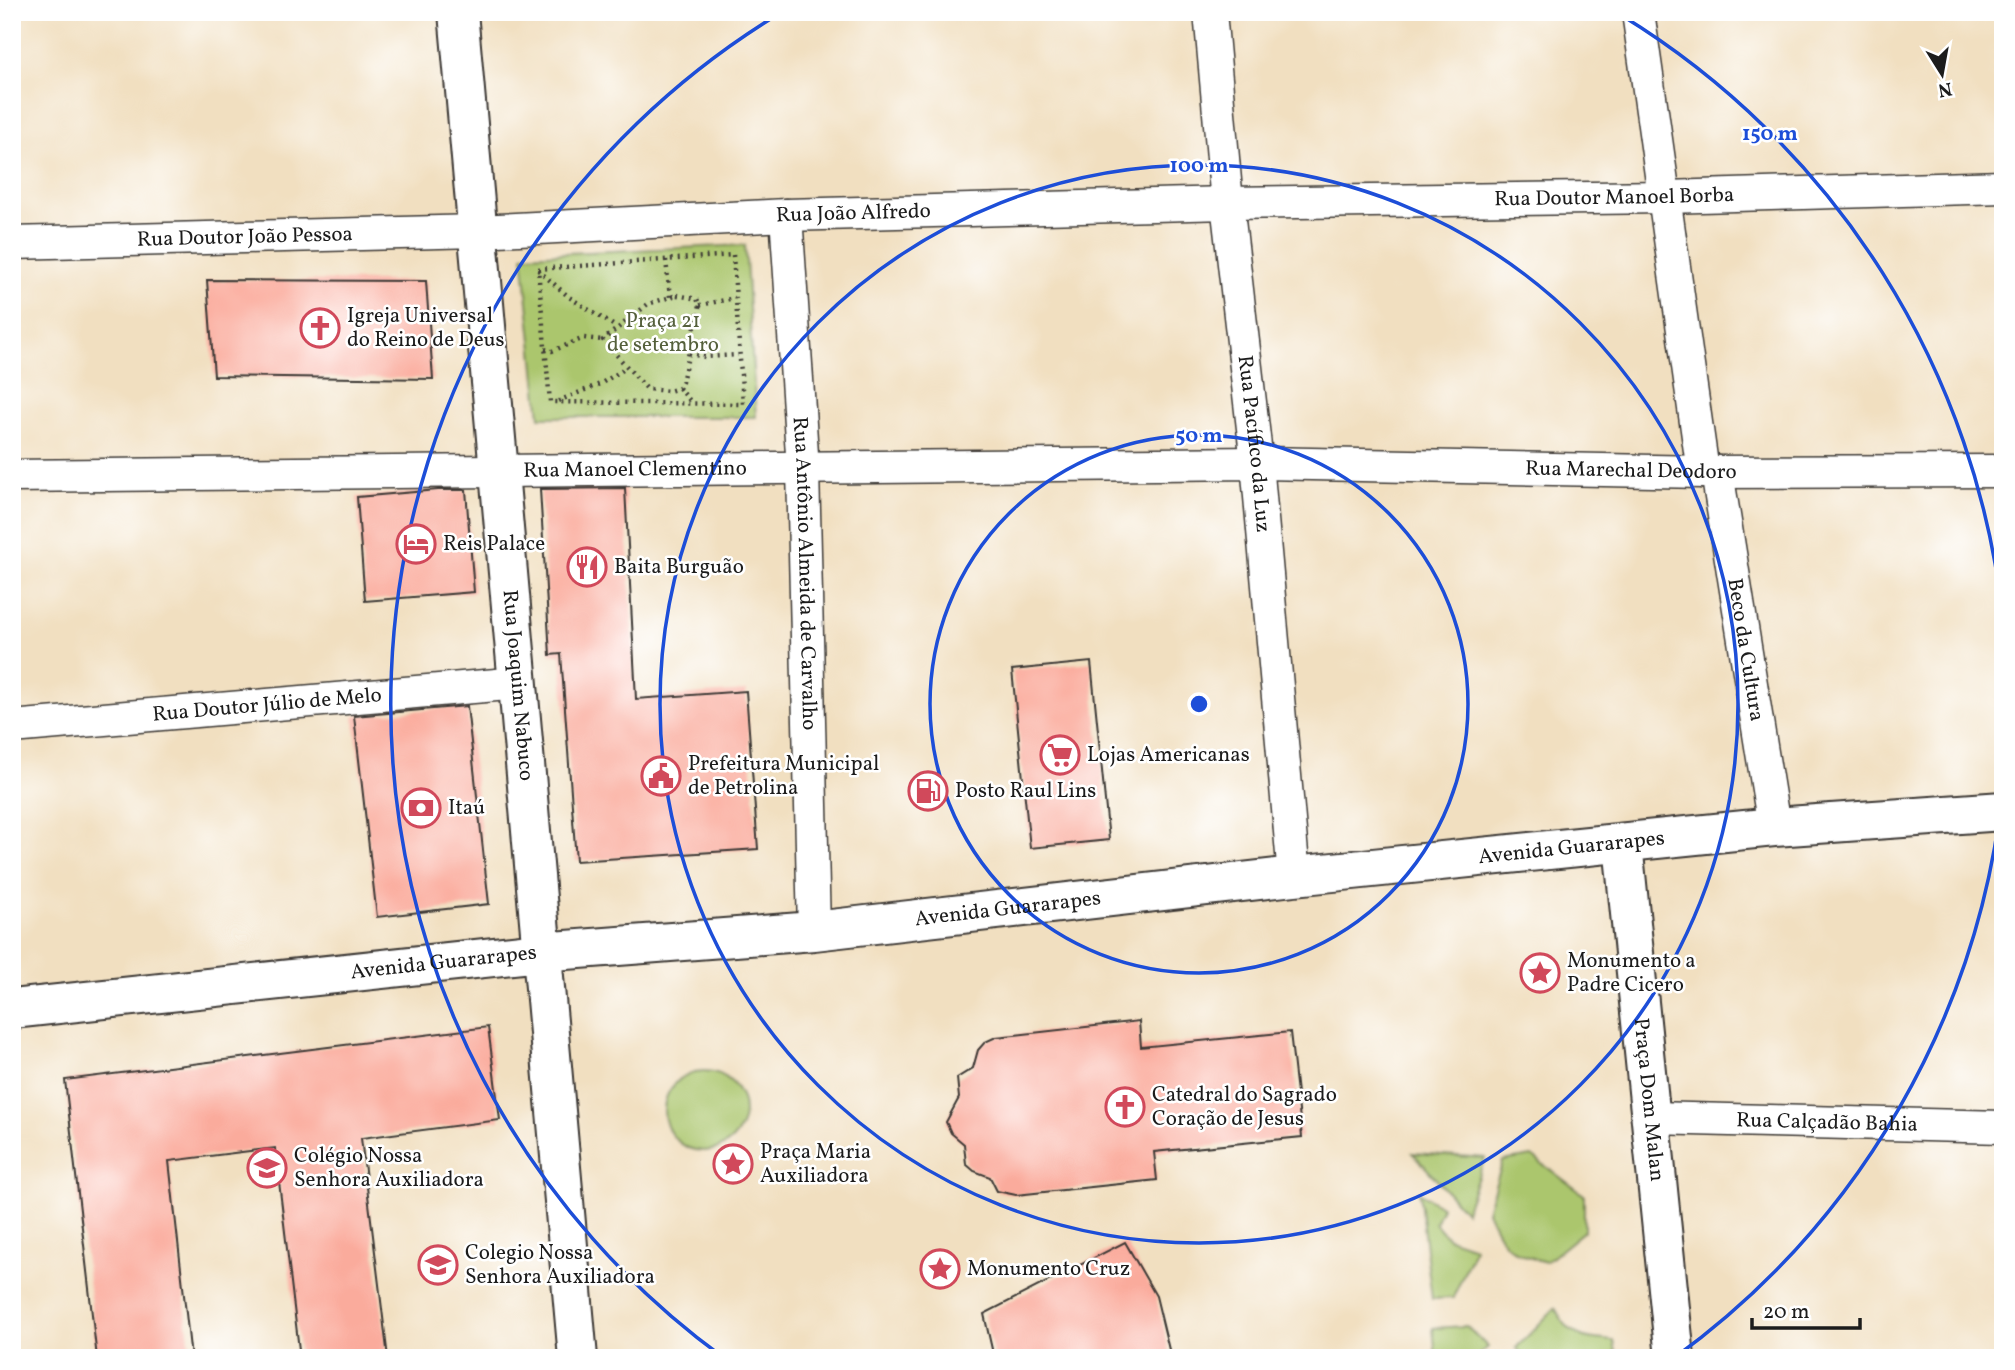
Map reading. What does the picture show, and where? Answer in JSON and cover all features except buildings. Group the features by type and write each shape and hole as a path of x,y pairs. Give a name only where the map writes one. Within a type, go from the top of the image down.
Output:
{"main road":[{"name":"Rua Joaquim Nabuco","path":"458,12 498,470 520,683 540,952 578,1358"},
{"name":"Avenida Guararapes","path":"12,1009 540,952 814,931 1294,876 1774,827 2003,811"},
{"name":"Praça Dom Malan","path":"1623,844 1675,1358"}],"street":[{"name":"Rua Pacífico da Luz","path":"1210,12 1227,203 1257,463 1294,876"},
{"name":"Beco da Cultura","path":"1638,12 1710,472 1774,827"},
{"name":"Rua Doutor Manoel Borba","path":"1227,203 1666,197 2003,187"},
{"name":"Rua João Alfredo","path":"478,231 786,215 1227,203"},
{"name":"Rua Antônio Almeida de Carvalho","path":"786,215 803,469 814,931"},
{"name":"Rua Doutor João Pessoa","path":"12,243 478,231"},
{"name":"Rua Marechal Deodoro","path":"1257,463 1710,472 2003,471"},
{"name":"Rua Manoel Clementino","path":"12,476 1257,463"},
{"name":"Rua Doutor Júlio de Melo","path":"12,727 520,683"},
{"name":"Rua Calçadão Bahia","path":"1652,1118 2003,1127"}],"path":[{"path":"661,221 670,297"},
{"path":"733,255 743,404 550,402 538,270 733,255"},
{"path":"538,270 562,292 616,327"},
{"path":"603,340 648,303 677,295 697,299 700,305 679,388"},
{"path":"700,305 734,298"},
{"path":"545,349 552,351 584,338 603,340 647,389 669,391 679,388"},
{"path":"689,354 705,357 738,355"},
{"path":"556,402 600,384 626,368"},
{"path":"679,388 692,404"}],"green space":[{"name":"Praça 21 de setembro","path":"745,245 756,417 540,417 523,255"},
{"path":"704,1071 719,1074 732,1083 741,1096 744,1111 741,1126 732,1139 719,1148 704,1151 689,1148 676,1139 667,1126 664,1111 667,1096 676,1083 689,1074"},
{"path":"1413,1153 1485,1158 1465,1212"},
{"path":"1532,1156 1584,1195 1584,1231 1546,1262 1523,1255 1508,1246 1487,1211 1503,1161"},
{"path":"1419,1192 1442,1207 1435,1223 1448,1238 1475,1247 1453,1298 1432,1299"},
{"path":"1555,1308 1566,1325 1578,1335 1614,1341 1617,1358 1526,1358 1516,1348"},
{"path":"1466,1326 1488,1347 1475,1358 1436,1358 1433,1328"}],"place":[{"name":"Igreja Universal do Reino de Deus","path":"320,328"},
{"name":"Reis Palace","path":"416,544"},
{"name":"Baita Burguão","path":"587,567"},
{"name":"Lojas Americanas","path":"1060,755"},
{"name":"Prefeitura Municipal de Petrolina","path":"661,776"},
{"name":"Posto Raul Lins","path":"928,791"},
{"name":"Itaú","path":"421,808"},
{"name":"Monumento a Padre Cicero","path":"1540,973"},
{"name":"Catedral do Sagrado Coração de Jesus","path":"1125,1107"},
{"name":"Praça Maria Auxiliadora","path":"733,1164"},
{"name":"Colégio Nossa Senhora Auxiliadora","path":"267,1168"},
{"name":"Colegio Nossa Senhora Auxiliadora","path":"438,1265"},
{"name":"Monumento Cruz","path":"940,1269"}]}
